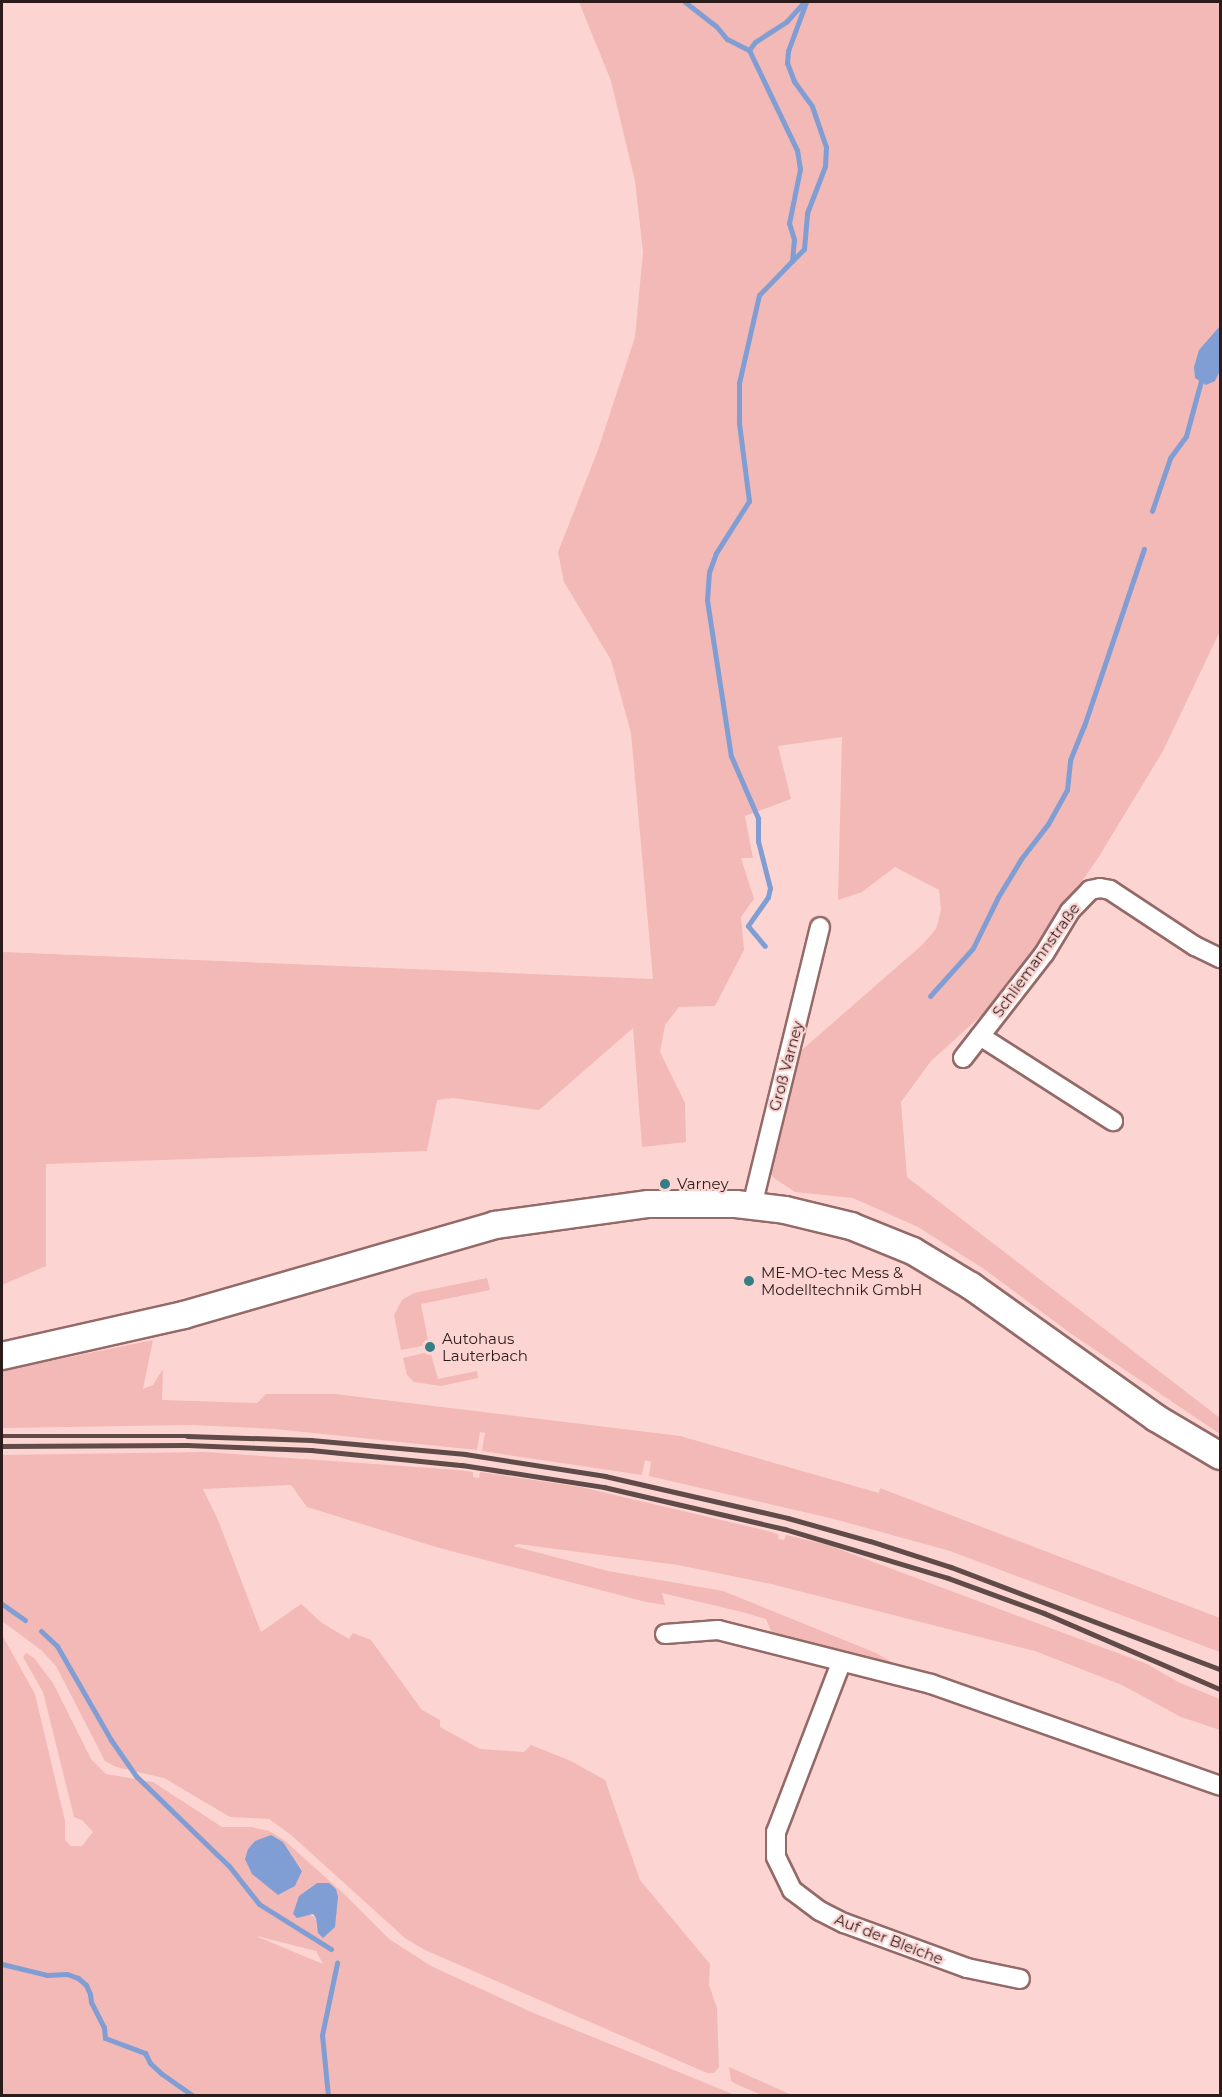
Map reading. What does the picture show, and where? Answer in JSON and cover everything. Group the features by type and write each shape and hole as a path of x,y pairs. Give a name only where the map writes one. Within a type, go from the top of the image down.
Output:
{"main road":[{"path":"2,1356 184,1315 495,1225 649,1204 695,1202 752,1206 785,1210 851,1226 913,1251 971,1286 1156,1418 1221,1456"}],"street":[{"name":"Schliemannstraße","path":"963,1058 1044,954 1070,911 1090,890 1100,888 1110,890 1195,946 1221,958"},
{"name":"Groß Varney","path":"752,1206 820,927"},
{"path":"980,1036 1113,1121"},
{"path":"665,1634 718,1630 931,1684 979,1698 1221,1786"},
{"name":"Auf der Bleiche","path":"842,1663 776,1832 776,1857 792,1890 813,1907 844,1923 967,1968 1020,1979"}],"shaded area":[{"path":"579,2 1220,2 1220,631 1163,751 1098,858 1023,966 985,1012 931,1061 901,1102 907,1177 1220,1418 1220,1434 1073,1335 984,1269 918,1227 853,1198 795,1192 774,1178 767,1169 795,1056 922,945 936,929 941,910 939,890 895,867 862,892 838,900 842,737 778,746 791,799 745,816 753,858 741,858 754,899 741,917 744,950 715,1006 679,1007 665,1025 660,1052 685,1103 686,1142 642,1147 633,1028 539,1110 453,1098 437,1100 427,1151 46,1164 46,1266 2,1285 2,952 653,979 631,733 611,660 564,582 558,552 598,450 635,337 643,252 635,181 611,81"},
{"path":"487,1278 490,1290 421,1304 427,1345 401,1350 394,1315 402,1300 414,1293"},
{"path":"153,1340 143,1389 153,1385 163,1369 162,1400 257,1403 266,1394 335,1394 680,1436 879,1493 880,1488 1220,1618 1220,1652 950,1551 834,1519 649,1476 651,1462 645,1460 642,1475 482,1451 485,1433 480,1432 477,1450 275,1429 193,1425 2,1428 2,1371"},
{"path":"428,1352 431,1354 438,1379 477,1371 478,1378 441,1386 414,1382 407,1375 403,1358"},
{"path":"205,1452 459,1470 473,1472 473,1477 479,1478 480,1472 581,1487 772,1532 779,1535 778,1539 784,1540 786,1535 828,1545 1147,1664 1178,1682 1220,1699 1220,1730 1181,1717 1122,1685 1035,1651 771,1584 678,1565 518,1544 513,1546 608,1571 723,1591 876,1653 900,1667 772,1633 766,1619 742,1612 662,1593 665,1605 646,1602 436,1547 307,1507 291,1485 203,1489 218,1520 261,1632 301,1604 322,1623 349,1639 353,1633 371,1640 422,1710 440,1720 440,1727 480,1749 524,1752 531,1745 571,1761 605,1780 640,1880 710,1964 709,1985 717,2008 719,2067 714,2073 707,2073 425,1950 405,1938 291,1835 269,1819 230,1817 164,1778 116,1767 105,1761 56,1666 41,1650 2,1621 2,1455"},
{"path":"2,1635 35,1694 65,1821 65,1840 71,1846 82,1846 93,1832 82,1820 74,1817 43,1692 23,1657 26,1653 34,1658 53,1683 91,1759 106,1774 153,1782 222,1827 251,1827 269,1831 284,1840 344,1894 389,1939 431,1966 529,2011 735,2095 2,2095","holes":["255,1841 283,1842 302,1870 295,1886 278,1895 245,1859 248,1849","317,1883 317,1930 316,1918 308,1914 299,1896","258,1937 316,1951 323,1964"]},
{"path":"729,2067 792,2095 762,2095 738,2085 731,2081"}],"water":[{"path":"1220,326 1220,371 1215,381 1206,385 1195,378 1194,367 1199,350"},
{"path":"271,1835 283,1842 302,1871 295,1886 278,1895 252,1874 245,1859 248,1849 255,1841"},
{"path":"317,1883 329,1883 336,1889 338,1897 335,1927 323,1938 318,1933 316,1918 313,1914 297,1918 293,1914 299,1896"}],"waterway":[{"path":"685,2 716,26 727,39 749,50 797,150 800,169 789,223 794,239 792,261 759,295 739,383 739,423 749,501 716,553 709,572 707,600 731,756 758,818 758,841 770,888 768,897 748,926 765,946"},
{"path":"749,50 755,42 787,21 804,2"},
{"path":"792,261 804,249 807,213 825,166 826,147 812,106 794,81 787,63 788,51 806,2"},
{"path":"1152,511 1170,458 1186,436 1202,377"},
{"path":"930,996 973,948 998,897 1021,859 1048,824 1067,790 1070,760 1084,726 1144,549"},
{"path":"2,1604 25,1620"},
{"path":"41,1631 57,1646 111,1740 136,1776 229,1866 259,1904 331,1949"},
{"path":"328,2096 322,2035 337,1963"},
{"path":"2,1964 47,1975 67,1974 78,1978 86,1985 91,2002 104,2027 105,2038 145,2053 150,2063 162,2074 193,2096"},
{"path":"202,2096 214,2096"}],"railway":[{"path":"2,1436 187,1436 311,1440 465,1454 605,1476 788,1518 870,1541 951,1567 1220,1669"},
{"path":"2,1446 187,1445 311,1450 462,1465 604,1487 785,1529 948,1578 1044,1613 1220,1689"}],"place":[{"name":"Varney","path":"665,1184"},
{"name":"ME-MO-tec Mess & Modelltechnik GmbH","path":"749,1281"},
{"name":"Autohaus Lauterbach","path":"430,1347"}]}
